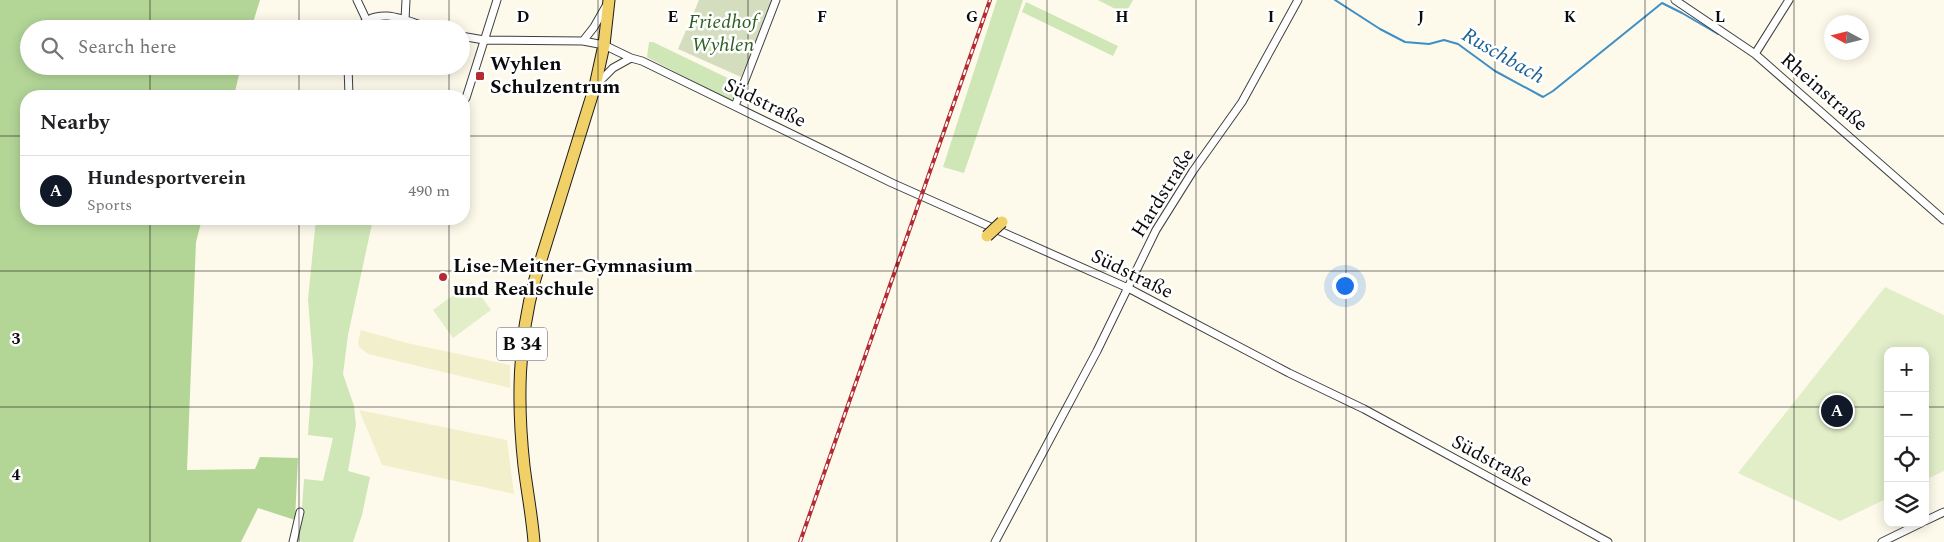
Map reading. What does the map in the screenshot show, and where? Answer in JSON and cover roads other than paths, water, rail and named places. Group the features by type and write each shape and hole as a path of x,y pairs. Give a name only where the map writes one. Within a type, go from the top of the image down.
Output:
{"main road":[{"name":"B 34","path":"534,542 524,466 520,412 519,377 523,332 533,288 595,86 604,45 609,0"},
{"path":"987,236 1002,222"}],"street":[{"path":"357,0 366,19 382,16 405,20 406,0"},
{"path":"469,90 498,0"},
{"path":"582,41 594,27 609,0"},
{"path":"735,106 776,0"},
{"name":"Hardstraße","path":"995,542 1097,351 1171,203 1242,102 1298,0"},
{"name":"Rheinstraße","path":"1675,0 1755,54 1944,220"},
{"path":"1755,54 1789,0"},
{"name":"Südstraße","path":"470,38 484,40 582,41 604,45 631,58 642,61 892,183 1128,288 1364,410 1608,542"},
{"path":"595,86 613,68 631,58"},
{"path":"348,75 348,90"},
{"path":"293,542 300,512"},
{"path":"1929,519 1944,512"},
{"path":"1882,542 1913,527"}],"waterway":[{"name":"Ruschbach","path":"1335,0 1380,29 1405,42 1429,44 1444,40 1458,44 1495,71 1543,97 1662,3 1718,34"}],"railway":[{"path":"800,542 990,0"}],"place":[{"name":"Wyhlen Schulzentrum","path":"480,76"},
{"name":"Lise-Meitner-Gymnasium und Realschule","path":"443,277"},
{"name":"Hundesportverein","path":"1837,411"}],"park label":[{"name":"Friedhof Wyhlen","path":"723,34"}]}
